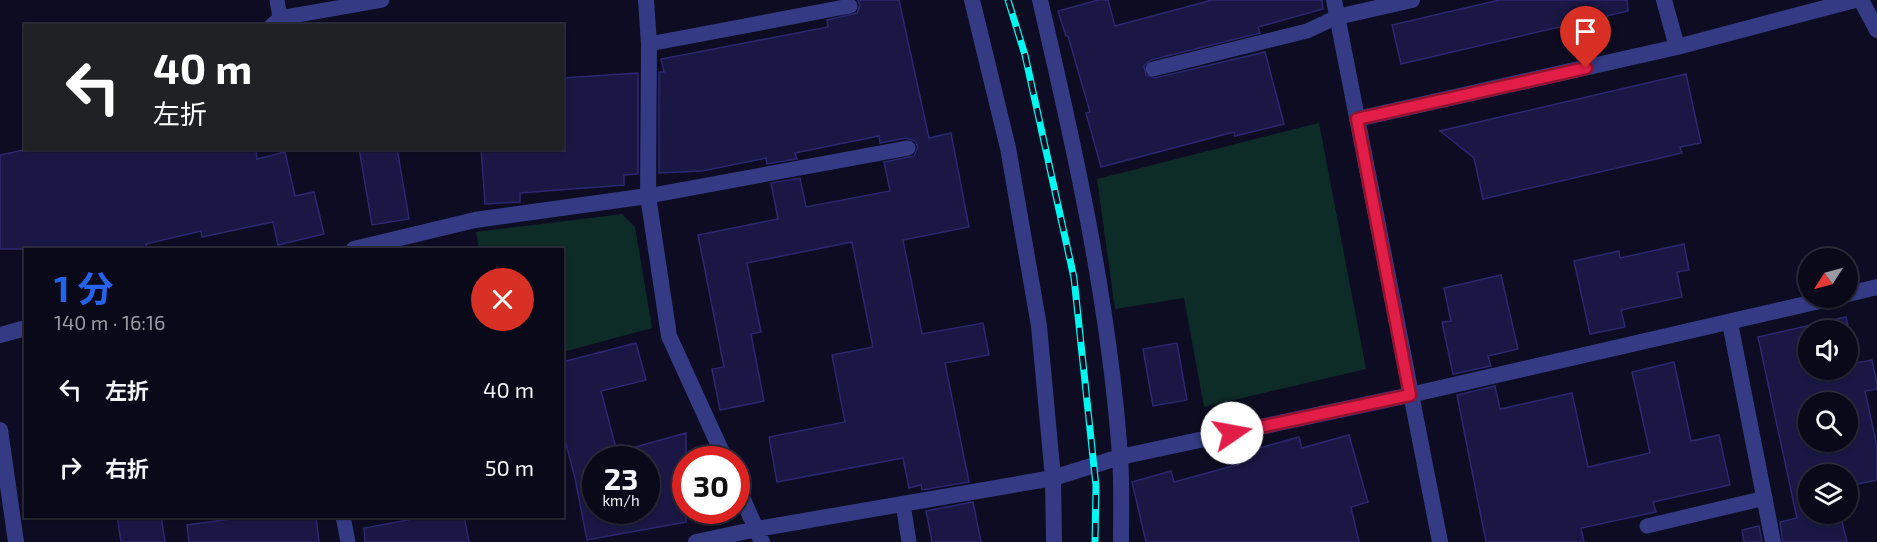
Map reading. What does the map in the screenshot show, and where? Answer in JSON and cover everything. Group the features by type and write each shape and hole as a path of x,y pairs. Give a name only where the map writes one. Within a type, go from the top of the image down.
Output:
{"street":[{"path":"646,0 649,44 648,196 669,336 719,446"},
{"path":"972,0 1008,148 1039,326 1053,478 1054,542"},
{"path":"1040,0 1072,134 1105,313 1120,457 1121,542"},
{"path":"1334,0 1440,542"},
{"path":"1337,17 1412,0"},
{"path":"1664,0 1677,47"},
{"path":"1357,119 1677,47 1855,0"},
{"path":"1861,0 1877,30"},
{"path":"358,248 475,220 648,196"},
{"path":"1858,292 1877,287"},
{"path":"696,542 759,536 903,504 1053,478 1120,457 1410,395 1798,306"},
{"path":"1730,323 1773,542"},
{"path":"0,334 24,328"},
{"path":"0,430 16,542"},
{"path":"750,516 759,536"}],"lane":[{"path":"277,0 275,22 382,0"},
{"path":"649,44 850,6"},
{"path":"1153,69 1307,31 1337,17"},
{"path":"648,196 908,148"},
{"path":"1647,526 1765,498"},
{"path":"903,504 909,542"},
{"path":"343,518 348,542"}],"green space":[{"path":"1319,123 1366,369 1204,407 1184,298 1115,309 1097,179"},
{"path":"622,214 635,227 652,328 564,352 564,248 479,248 476,232"}],"building":[{"path":"858,0 899,0 929,138 951,133 969,227 903,240 922,334 983,323 989,355 945,363 969,482 922,490 921,485 909,488 903,458 777,482 769,437 845,422 832,355 873,347 852,242 747,263 761,332 751,334 764,401 720,410 712,369 724,367 698,235 778,219 771,183 800,178 806,207 890,191 884,162 914,156 918,147 915,141 906,138 880,143 879,136 795,153 797,159 767,164 766,158 702,171 659,173 659,72 664,72 661,59 828,27 827,20 857,13 860,5"},
{"path":"1098,0 1108,0 1115,26 1212,0 1322,0 1323,9 1258,27 1260,33 1151,60 1144,66 1146,75 1155,78 1265,52 1284,124 1235,136 1234,132 1101,167 1086,113 1090,112 1068,36 1066,36 1058,11"},
{"path":"1499,0 1627,0 1628,11 1401,64 1392,25"},
{"path":"638,73 638,174 624,175 624,185 520,193 520,202 485,204 481,150 564,150 564,78"},
{"path":"1686,74 1701,143 1680,147 1682,153 1483,199 1474,158 1440,131"},
{"path":"24,150 256,150 257,159 285,152 295,196 314,192 324,234 278,245 273,222 202,237 201,231 146,244 147,248 0,249 0,155"},
{"path":"359,150 397,150 409,219 372,225"},
{"path":"1684,244 1689,270 1677,272 1682,297 1621,310 1625,327 1590,334 1574,261 1619,251 1620,258"},
{"path":"1501,275 1518,349 1488,356 1491,366 1453,374 1442,322 1451,321 1444,288"},
{"path":"1798,328 1798,380 1858,380 1858,363 1872,360 1877,389 1865,391 1877,446 1877,480 1858,484 1858,464 1798,464 1798,524 1843,524 1847,542 1783,542 1780,522 1797,518 1758,337"},
{"path":"636,343 646,380 601,391 615,446 582,446 582,514 564,437 564,361"},
{"path":"1177,343 1187,400 1153,406 1143,349"},
{"path":"1674,362 1691,441 1719,435 1730,485 1653,502 1656,512 1581,528 1584,542 1486,542 1457,395 1495,386 1500,409 1572,393 1588,467 1650,453 1632,372"},
{"path":"686,433 686,446 672,446 672,524 675,524 587,540 584,524 660,524 660,446 639,446"},
{"path":"1349,435 1368,502 1351,507 1359,542 1146,542 1132,482 1171,471 1174,482 1240,464 1237,454 1299,437 1302,448"},
{"path":"973,502 981,542 932,542 926,511"},
{"path":"117,518 161,518 165,542 121,542"},
{"path":"238,518 316,518 319,542 189,542 187,525"},
{"path":"418,518 464,518 469,542 365,542 364,528"},
{"path":"1759,526 1762,542 1744,542 1742,530"}],"railway":[{"path":"1008,0 1025,55 1074,278 1096,486 1095,542"}],"route":[{"path":"1232,433 1410,395 1357,119 1586,68"}]}
